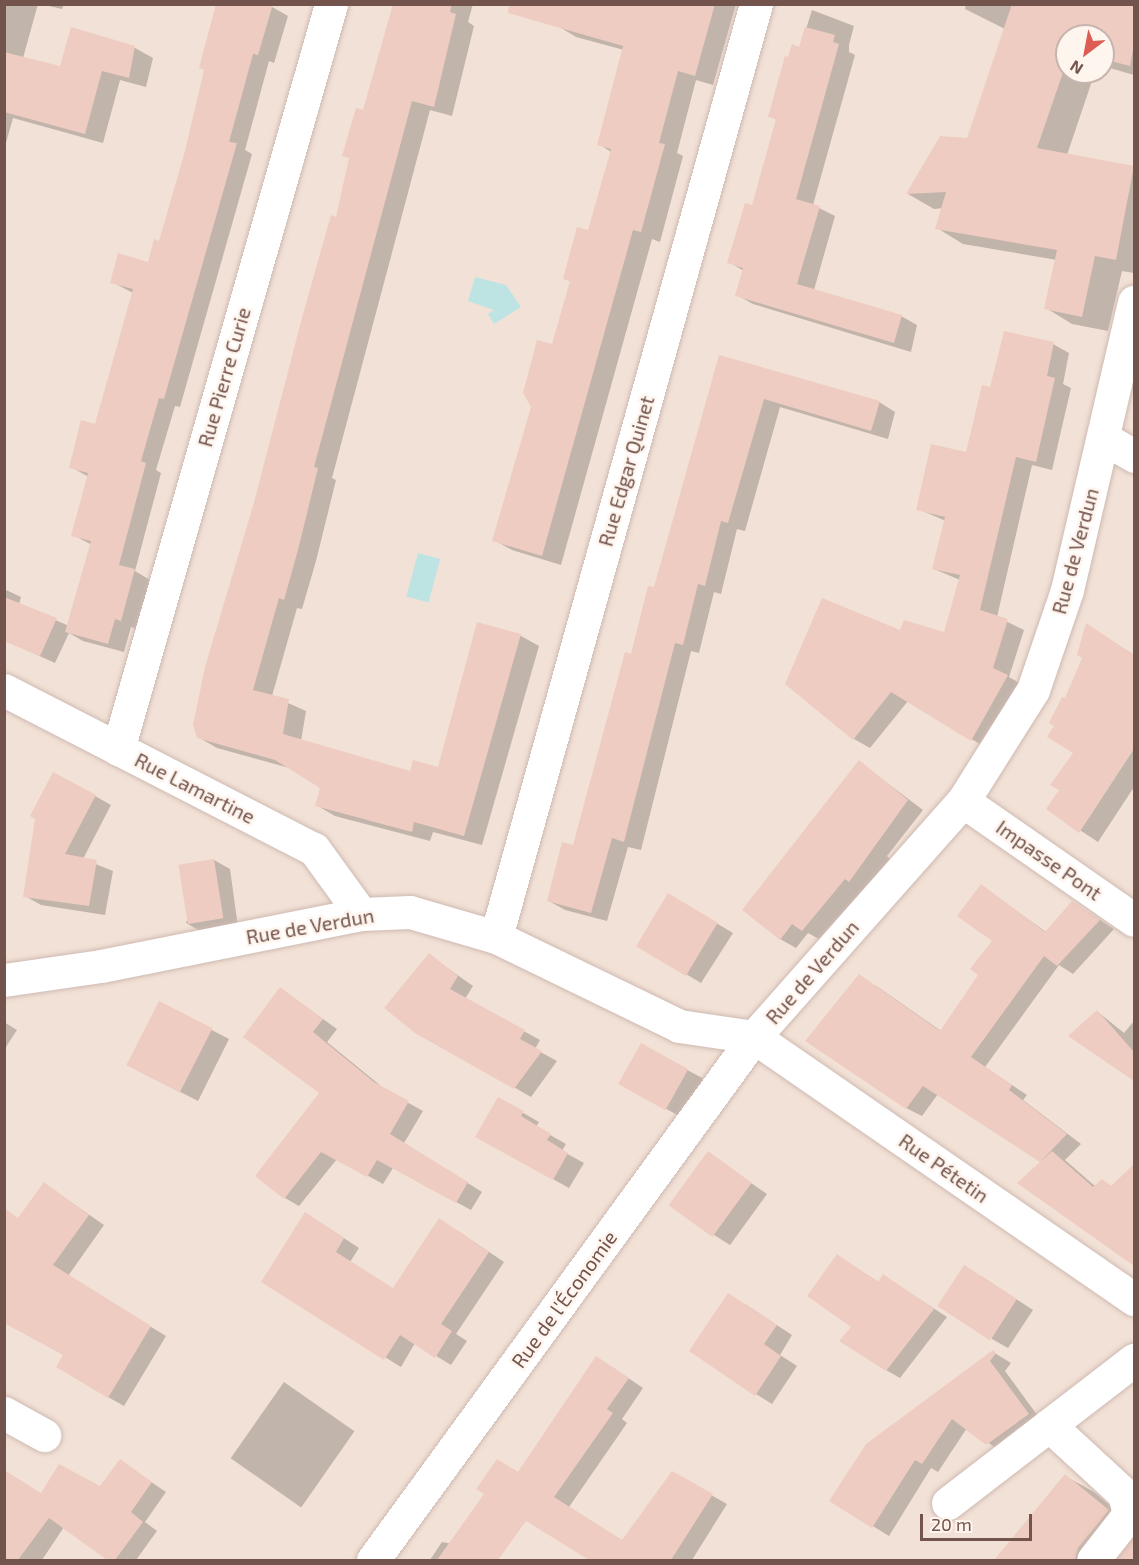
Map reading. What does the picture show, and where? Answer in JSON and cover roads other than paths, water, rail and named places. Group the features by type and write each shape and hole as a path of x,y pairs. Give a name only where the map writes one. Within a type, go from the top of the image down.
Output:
{"street":[{"name":"Rue Pierre Curie","path":"118,749 331,4"},
{"name":"Rue Edgar Quinet","path":"495,936 756,4"},
{"name":"Rue de Verdun","path":"4,980 101,966 362,914 410,912 495,936 679,1026 754,1037 963,801 1033,690 1067,590 1105,439 1134,302"},
{"path":"1105,439 1134,456"},
{"name":"Rue Lamartine","path":"4,690 314,849 362,914"},
{"name":"Impasse Pont","path":"963,801 1134,920"},
{"name":"Rue Pétetin","path":"754,1037 1134,1299"},
{"name":"Rue de l'Économie","path":"373,1560 754,1037"},
{"path":"948,1503 1134,1359"},
{"path":"4,1413 44,1434"},
{"path":"1049,1425 1124,1494 1129,1514 1093,1560"}],"water":[{"path":"475,277 506,285 521,307 494,324 488,314 494,310 468,301"},
{"path":"418,553 440,559 429,602 406,596"}]}
